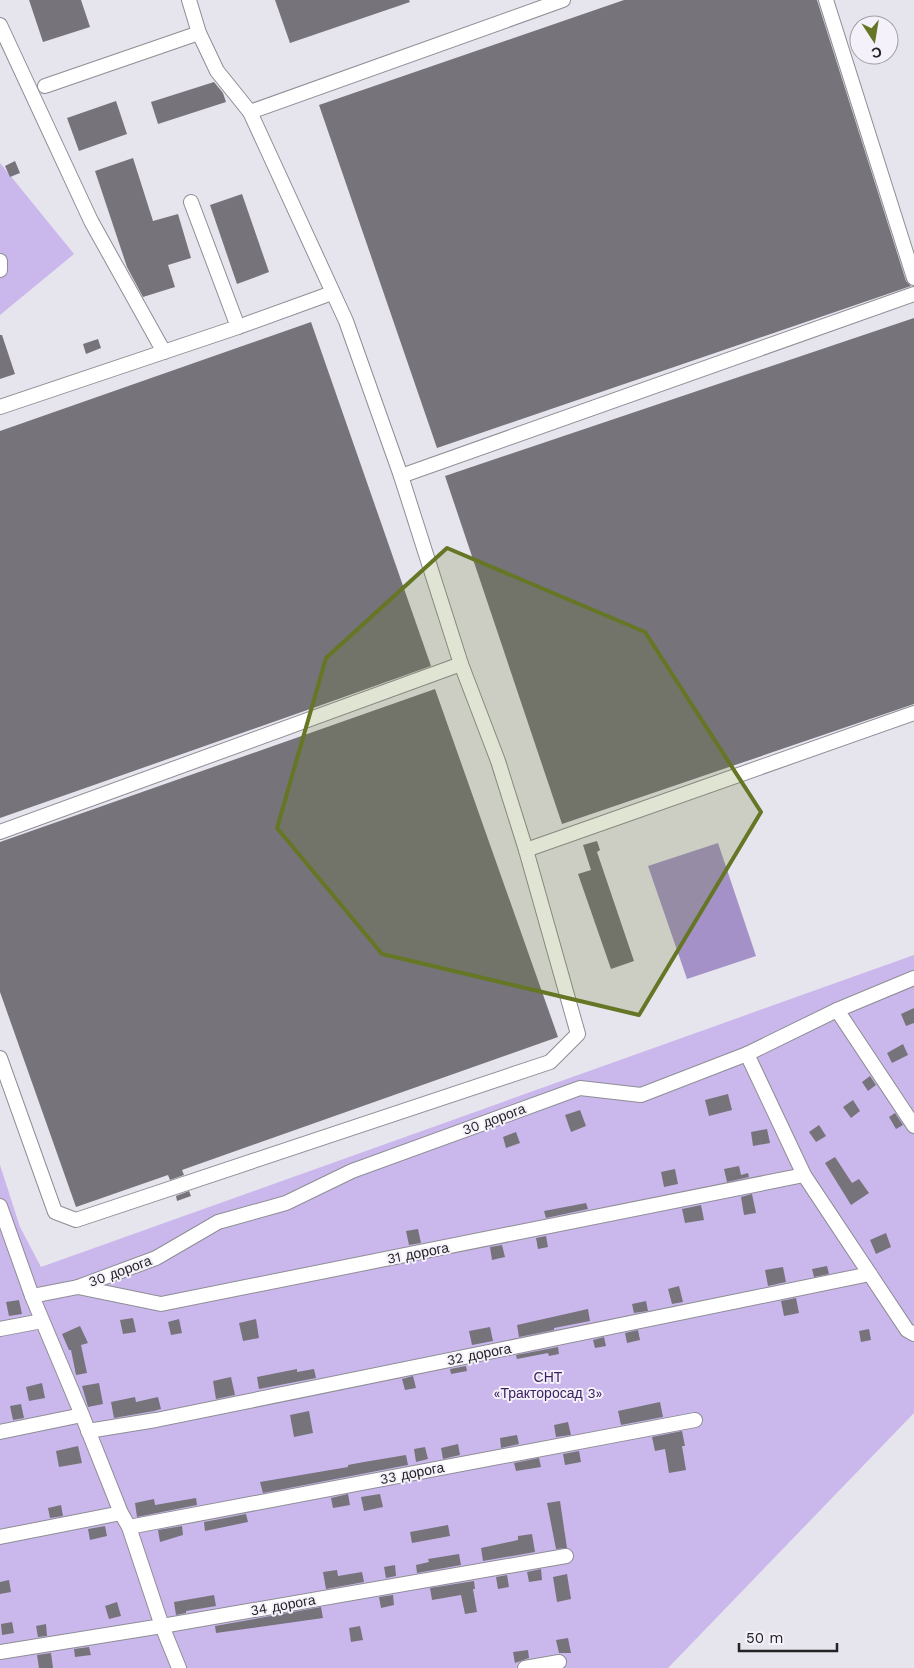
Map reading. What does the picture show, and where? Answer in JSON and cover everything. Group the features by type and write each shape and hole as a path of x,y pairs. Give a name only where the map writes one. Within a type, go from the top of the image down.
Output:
{"street":[{"path":"0,1058 55,1212 76,1220 550,1062 578,1034 526,850 498,761 461,664 401,476 346,321 250,112 217,71 199,33 189,0"},
{"path":"250,112 562,0"},
{"path":"826,0 914,278"},
{"path":"0,25 92,221 164,352"},
{"path":"45,86 199,33"},
{"path":"191,202 238,327"},
{"path":"0,261 0,270"},
{"path":"0,407 238,327 332,293"},
{"path":"401,476 914,294"},
{"path":"0,832 461,664"},
{"path":"526,850 914,713"},
{"name":"30 дорога","path":"78,1287 156,1258 218,1222 286,1202 352,1171 580,1088 641,1095 747,1054 837,1010 914,978"},
{"path":"837,1010 914,1126"},
{"path":"747,1054 804,1175 907,1330 914,1334"},
{"name":"31 дорога","path":"32,1296 78,1287 161,1304 804,1175"},
{"path":"0,1206 2,1221 42,1321 121,1513 129,1527 162,1626 179,1668"},
{"name":"32 дорога","path":"88,1432 156,1420 870,1274"},
{"path":"0,1329 42,1321"},
{"path":"0,1432 82,1415"},
{"name":"33 дорога","path":"129,1527 695,1420"},
{"path":"0,1537 121,1513"},
{"name":"34 дорога","path":"0,1652 566,1556"},
{"path":"526,1668 559,1662"}],"highlighted area":[{"path":"447,548 645,632 761,812 639,1015 382,954 277,828 326,658"}],"green space":[{"path":"0,163 74,254 0,315"},
{"name":"СНТ «Тракторосад 3»","path":"914,955 914,1413 668,1668 0,1668 0,1165 20,1227 41,1267"}],"shaded area":[{"path":"718,843 756,956 687,979 648,866"}],"building":[{"path":"29,0 81,0 90,27 43,42"},
{"path":"275,0 409,0 410,2 290,43"},
{"path":"624,0 817,0 906,281 911,286 437,448 319,105"},
{"path":"214,82 223,93 226,102 158,124 151,102"},
{"path":"116,101 127,134 79,151 67,118"},
{"path":"133,158 153,221 178,214 191,258 168,265 175,287 143,297 127,267 95,171"},
{"path":"15,161 20,173 10,177 5,166"},
{"path":"242,194 269,272 237,284 210,205"},
{"path":"914,318 914,704 562,824 445,476"},
{"path":"311,322 431,666 0,818 0,431"},
{"path":"0,335 2,335 15,374 0,379"},
{"path":"98,339 101,348 86,354 83,344"},
{"path":"435,689 558,1037 182,1170 184,1175 170,1180 168,1175 76,1207 0,992 0,842"},
{"path":"597,841 600,850 597,852 634,961 611,969 578,874 591,870 583,845"},
{"path":"914,1008 914,1023 906,1026 901,1014"},
{"path":"903,1044 908,1055 892,1063 887,1053"},
{"path":"870,1076 876,1085 868,1091 862,1082"},
{"path":"728,1094 732,1110 709,1116 705,1100"},
{"path":"853,1100 860,1111 851,1118 843,1107"},
{"path":"580,1110 586,1126 571,1132 565,1115"},
{"path":"895,1113 903,1125 896,1129 889,1117"},
{"path":"819,1125 826,1136 816,1142 809,1132"},
{"path":"767,1129 770,1143 753,1146 751,1132"},
{"path":"516,1132 520,1143 506,1148 503,1137"},
{"path":"835,1157 852,1183 859,1179 869,1193 851,1205 825,1163"},
{"path":"739,1166 741,1175 748,1173 749,1177 727,1182 724,1169"},
{"path":"675,1169 678,1184 664,1187 661,1172"},
{"path":"189,1191 191,1196 177,1201 176,1196"},
{"path":"752,1194 756,1213 744,1215 741,1197"},
{"path":"586,1203 588,1209 546,1218 544,1211"},
{"path":"701,1205 704,1220 685,1223 682,1209"},
{"path":"418,1229 421,1243 409,1245 406,1231"},
{"path":"886,1233 891,1247 876,1254 870,1240"},
{"path":"546,1236 548,1247 538,1249 536,1238"},
{"path":"502,1245 505,1257 492,1260 490,1247"},
{"path":"827,1266 829,1274 814,1277 812,1269"},
{"path":"783,1267 786,1282 768,1286 765,1270"},
{"path":"679,1286 683,1302 672,1304 668,1289"},
{"path":"796,1298 799,1313 784,1316 781,1301"},
{"path":"19,1300 22,1314 9,1316 6,1302"},
{"path":"646,1301 648,1311 634,1313 632,1304"},
{"path":"588,1309 590,1321 519,1337 517,1325"},
{"path":"133,1318 136,1332 123,1334 120,1320"},
{"path":"179,1319 182,1333 171,1335 168,1322"},
{"path":"256,1319 259,1338 243,1341 239,1323"},
{"path":"80,1326 88,1343 81,1345 87,1373 76,1375 71,1350 69,1350 62,1334"},
{"path":"490,1327 493,1341 472,1345 469,1331"},
{"path":"869,1329 871,1340 861,1342 859,1331"},
{"path":"638,1330 640,1340 627,1343 625,1333"},
{"path":"604,1337 606,1346 595,1348 593,1340"},
{"path":"558,1347 559,1354 549,1356 548,1353 517,1359 516,1355"},
{"path":"466,1366 467,1371 451,1374 450,1369"},
{"path":"297,1369 297,1372 314,1369 316,1378 259,1389 257,1377"},
{"path":"413,1376 416,1388 405,1390 402,1379"},
{"path":"231,1377 235,1395 216,1399 213,1381"},
{"path":"42,1383 45,1398 29,1401 26,1387"},
{"path":"99,1383 103,1404 88,1407 82,1386"},
{"path":"135,1397 136,1402 158,1397 161,1409 114,1418 111,1402"},
{"path":"660,1402 663,1417 621,1425 618,1411"},
{"path":"21,1404 24,1418 13,1420 10,1406"},
{"path":"309,1411 313,1433 294,1437 290,1415"},
{"path":"568,1422 571,1435 556,1437 554,1425"},
{"path":"682,1431 685,1446 682,1446 686,1470 669,1473 665,1449 655,1451 652,1437"},
{"path":"517,1435 519,1444 501,1448 500,1438"},
{"path":"458,1444 460,1455 443,1459 441,1448"},
{"path":"78,1446 82,1463 59,1467 56,1451"},
{"path":"425,1447 428,1459 416,1462 414,1449"},
{"path":"579,1451 581,1462 565,1465 563,1454"},
{"path":"406,1455 408,1465 263,1493 260,1482 348,1467 348,1465"},
{"path":"539,1458 541,1467 516,1471 514,1463"},
{"path":"348,1494 350,1505 333,1508 331,1498"},
{"path":"380,1494 383,1507 364,1511 361,1497"},
{"path":"196,1498 197,1505 137,1517 135,1503 154,1499 155,1505"},
{"path":"560,1501 567,1548 556,1549 547,1503"},
{"path":"61,1505 63,1516 50,1518 48,1508"},
{"path":"246,1514 248,1522 205,1531 204,1522"},
{"path":"448,1525 450,1536 412,1543 410,1532"},
{"path":"105,1526 107,1536 90,1540 88,1529"},
{"path":"182,1526 183,1535 160,1542 158,1530"},
{"path":"532,1534 535,1552 483,1561 481,1548 518,1540 518,1536"},
{"path":"459,1554 461,1565 417,1573 416,1565 429,1562 428,1559"},
{"path":"395,1565 396,1576 386,1578 384,1567"},
{"path":"541,1569 542,1580 529,1582 527,1572"},
{"path":"337,1570 338,1576 362,1572 364,1582 326,1589 323,1572"},
{"path":"567,1574 571,1599 557,1602 553,1577"},
{"path":"507,1575 509,1587 498,1589 496,1577"},
{"path":"9,1580 11,1592 0,1594 0,1582"},
{"path":"474,1581 475,1589 473,1589 477,1612 465,1614 461,1595 432,1600 430,1588"},
{"path":"214,1595 216,1606 186,1611 186,1613 176,1615 174,1602"},
{"path":"393,1595 394,1605 381,1608 379,1597"},
{"path":"117,1602 121,1616 109,1619 105,1606"},
{"path":"321,1607 323,1618 216,1633 215,1626"},
{"path":"12,1622 14,1633 2,1635 1,1624"},
{"path":"46,1624 47,1636 38,1637 36,1626"},
{"path":"360,1626 363,1640 351,1642 349,1628"},
{"path":"568,1638 571,1653 559,1653 556,1640"},
{"path":"89,1647 91,1655 75,1657 74,1649"},
{"path":"528,1650 529,1658 515,1663 513,1652"},
{"path":"51,1653 53,1668 39,1668 37,1655"}]}
